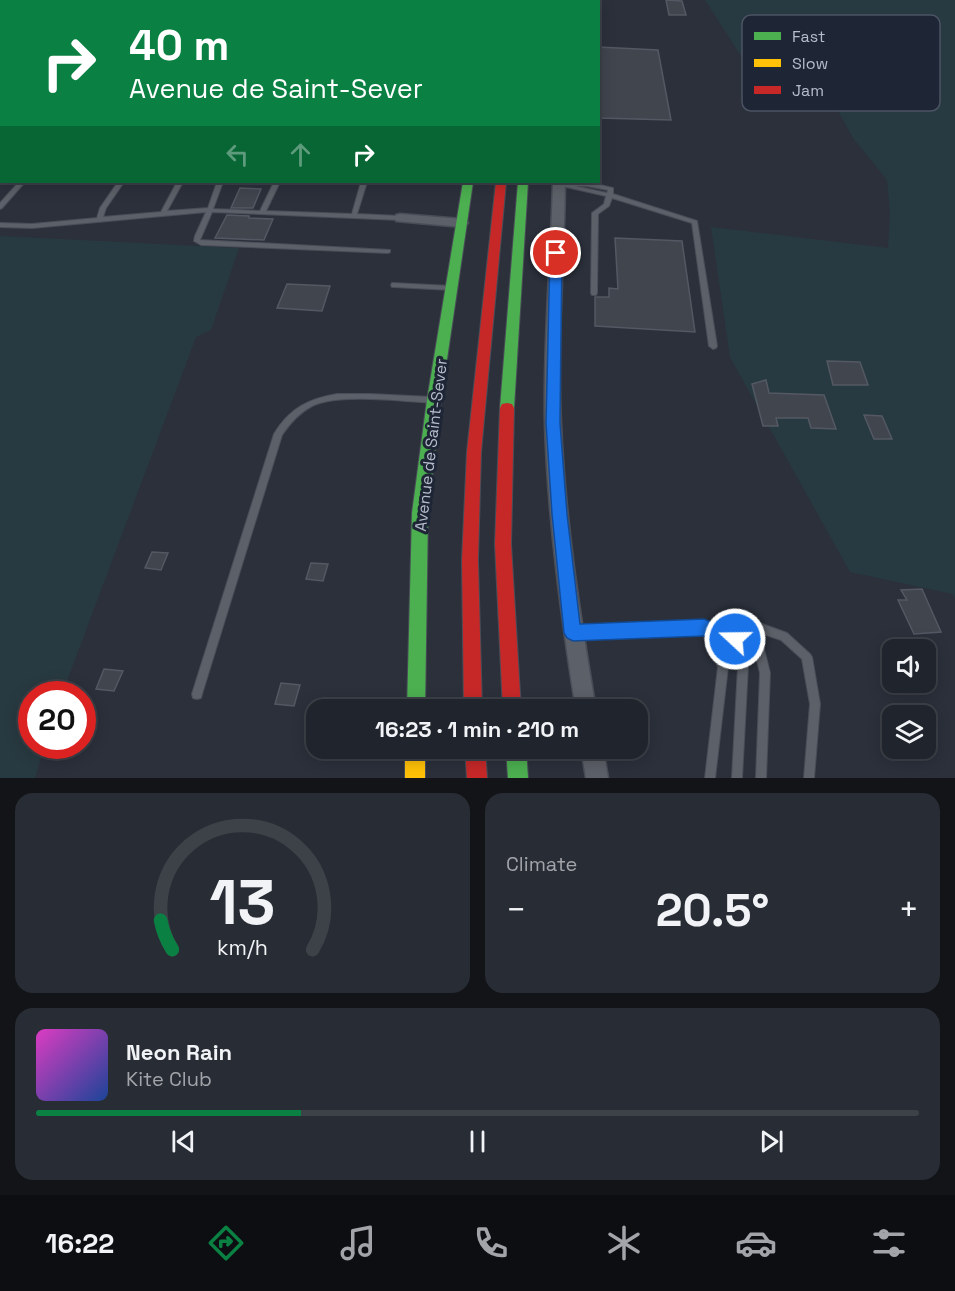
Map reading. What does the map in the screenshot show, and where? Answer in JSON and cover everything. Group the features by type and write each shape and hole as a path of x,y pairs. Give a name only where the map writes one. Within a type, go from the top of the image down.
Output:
{"main road":[{"name":"Avenue de Saint-Sever","path":"416,699 420,513 434,400 468,183"},
{"path":"473,699 470,560 474,452 501,183"},
{"path":"511,699 504,542 505,445 523,183"},
{"path":"415,778 416,759"},
{"path":"476,759 477,778"},
{"path":"517,759 518,778"}],"street":[{"path":"559,183 553,346 553,423 573,633 583,699"},
{"path":"400,218 462,223"},
{"path":"594,759 597,778"}],"lane":[{"path":"0,207 21,183"},
{"path":"100,219 103,208 120,183"},
{"path":"163,213 179,183"},
{"path":"220,183 198,236 197,241 201,243 388,251"},
{"path":"262,212 276,183"},
{"path":"354,216 364,183"},
{"path":"559,183 609,195 695,222 713,346"},
{"path":"594,293 595,213 607,205 609,195"},
{"path":"0,225 32,226 210,210 400,218"},
{"path":"394,285 452,288"},
{"path":"197,694 278,434 290,417 313,402 338,397 434,400"},
{"path":"573,633 754,626 784,636 807,657 815,704 809,778"},
{"path":"754,626 765,673 761,778"},
{"path":"704,627 723,667 710,778"},
{"path":"704,627 735,639 743,666 737,778"}],"shaded area":[{"path":"705,0 955,0 955,598 953,594 850,572 730,357 711,227 888,248 890,213 887,180 853,138 838,111 940,111 940,15 742,15 742,57"},
{"path":"0,236 239,248 211,330 196,337 67,681 18,681 18,759 41,759 35,778 0,778"}],"building":[{"path":"666,0 682,1 686,15 669,15"},
{"path":"600,47 658,50 671,120 600,118"},
{"path":"240,188 261,189 253,208 231,208"},
{"path":"227,215 273,219 264,240 215,238"},
{"path":"615,238 682,241 695,332 595,326 595,297 609,297 609,288 618,289"},
{"path":"287,284 330,286 322,311 277,308"},
{"path":"827,361 860,362 868,385 833,385"},
{"path":"766,380 769,393 824,395 836,429 811,428 808,418 776,418 778,426 763,426 752,384"},
{"path":"864,415 882,416 892,439 874,439"},
{"path":"152,552 168,553 161,570 145,568"},
{"path":"311,563 328,564 323,581 306,579"},
{"path":"922,589 941,632 914,634 898,600 907,600 901,590"},
{"path":"104,669 123,671 114,691 96,689"},
{"path":"281,683 300,685 294,706 275,704"}],"traffic: fast":[{"path":"416,699 420,513 434,400 468,183"},
{"path":"507,408 523,183"},
{"path":"517,759 518,778"}],"traffic: slow":[{"path":"415,759 415,778"}],"traffic: jam":[{"path":"473,699 470,560 474,452 501,183"},
{"path":"507,408 503,544 511,699"},
{"path":"476,759 477,778"}],"route":[{"path":"556,253 553,423 573,633 704,627 735,639"}]}
